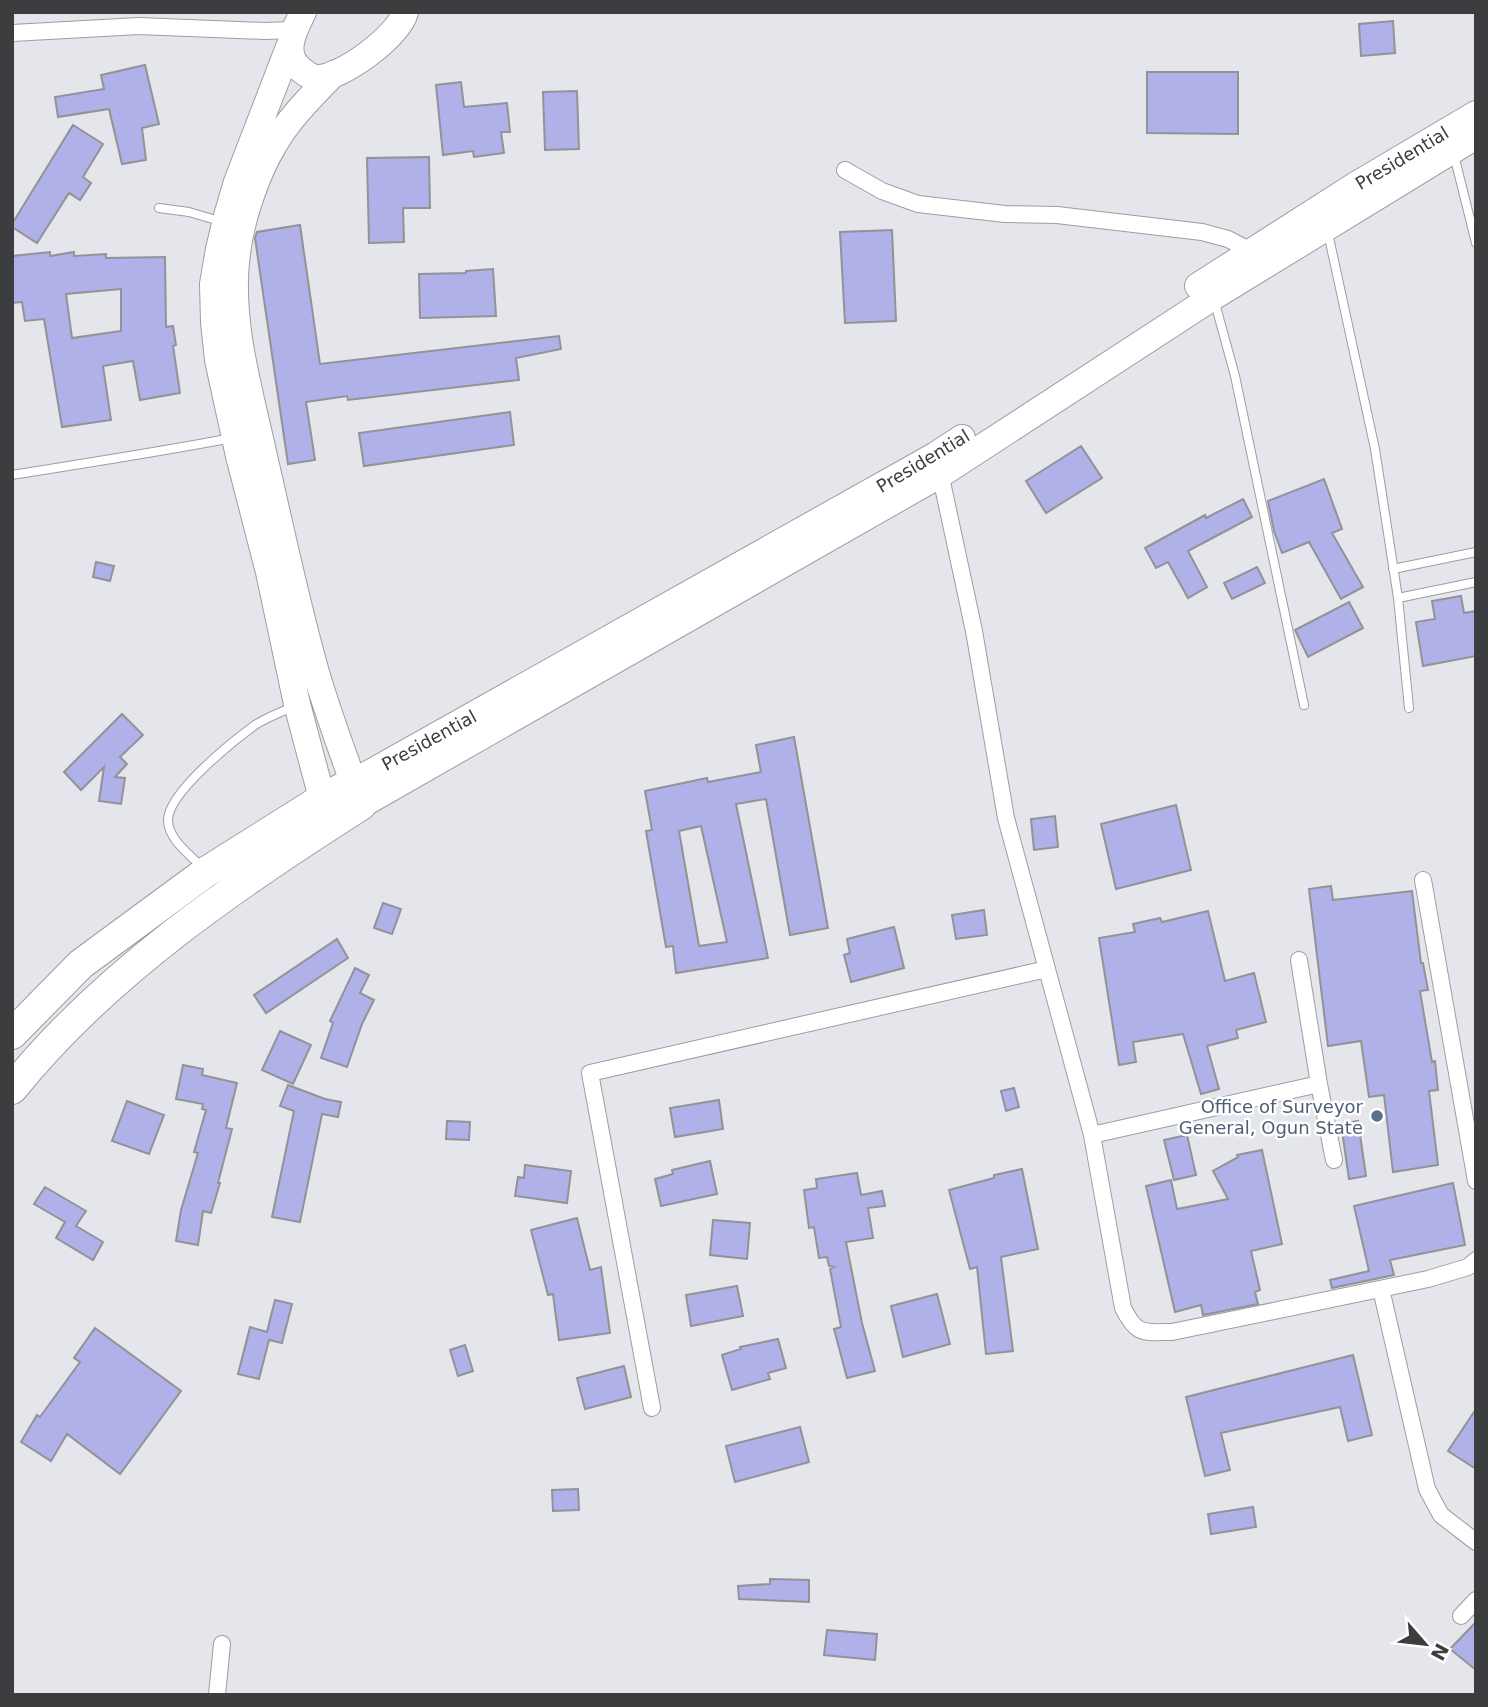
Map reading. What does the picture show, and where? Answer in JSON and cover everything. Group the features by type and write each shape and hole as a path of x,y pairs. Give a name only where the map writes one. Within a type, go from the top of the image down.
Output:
{"highway":[{"path":"12,1034 81,964 206,872 326,812 357,793"},
{"path":"16,1087 105,989 220,901 326,812"}],"main road":[{"path":"296,30 294,63 303,72 317,78 352,66 389,36 408,14"},
{"path":"296,30 237,183 225,223 213,284 214,322 218,360 235,438 270,572 297,704 326,812"},
{"path":"333,74 295,115 274,143 245,220 237,251 235,286 244,363 293,584 332,724 357,793 938,465 1476,136"},
{"name":"Presidential","path":"938,465 1251,251 1476,114"}],"street":[{"path":"12,33 139,26 296,30"},
{"path":"845,170 882,191 918,204 1005,214 1058,215 1202,232 1228,239 1251,251"},
{"path":"938,465 974,631 1006,818 1092,1135 1123,1308 1132,1325 1144,1332 1172,1332 1428,1279 1468,1266 1476,1260"},
{"path":"1423,880 1476,1181"},
{"path":"1299,960 1334,1160"},
{"path":"652,1408 590,1073 1047,969"},
{"path":"1092,1135 1319,1084"},
{"path":"1381,1289 1427,1489 1441,1515 1476,1542"},
{"path":"1461,1616 1476,1600"},
{"path":"217,1695 222,1644"}],"lane":[{"path":"1453,149 1476,243"},
{"path":"159,208 189,212 225,223"},
{"path":"1327,227 1375,449 1398,598 1409,708"},
{"path":"1213,297 1235,376 1304,705"},
{"path":"12,475 142,456 235,438"},
{"path":"1393,569 1476,552"},
{"path":"1398,598 1476,582"},
{"path":"206,872 174,839 168,822 170,806 190,781 256,724 297,704"}],"building":[{"path":"1393,21 1395,53 1361,56 1359,24"},
{"path":"145,65 159,124 142,128 146,160 122,164 109,109 58,117 55,97 104,89 101,75"},
{"path":"1147,72 1238,72 1238,134 1147,133"},
{"path":"461,82 464,107 507,103 510,132 501,132 504,153 474,157 473,151 443,155 436,85"},
{"path":"577,91 579,149 545,150 543,92"},
{"path":"73,125 103,144 83,177 91,183 80,200 69,193 37,243 12,227 12,224"},
{"path":"429,157 430,208 403,208 404,242 369,243 367,158"},
{"path":"300,225 320,364 559,336 561,349 516,358 519,380 348,400 347,396 306,402 315,460 288,464 255,238 257,232"},
{"path":"892,230 896,321 845,323 840,232"},
{"path":"50,252 50,256 74,252 74,256 106,254 106,258 165,257 166,327 173,326 180,393 140,400 133,361 103,366 111,420 62,427 44,319 25,321 22,302 12,303 12,256","holes":["121,289 121,331 72,338 66,294"]},
{"path":"493,269 496,316 420,318 419,274 466,273"},
{"path":"510,412 514,445 364,466 359,433"},
{"path":"1081,446 1102,478 1046,513 1026,481"},
{"path":"1324,479 1342,529 1332,533 1363,587 1341,599 1309,542 1282,553 1268,501"},
{"path":"1243,499 1252,517 1188,551 1207,587 1188,598 1168,562 1156,568 1145,548 1205,515 1206,518"},
{"path":"96,562 114,566 110,581 93,577"},
{"path":"1257,567 1265,583 1232,599 1224,583"},
{"path":"1461,596 1464,613 1476,611 1476,656 1423,666 1416,622 1435,619 1432,601"},
{"path":"1349,602 1363,628 1308,657 1295,630"},
{"path":"122,714 143,735 120,757 127,764 115,777 125,778 121,804 99,801 104,767 81,790 64,772"},
{"path":"794,737 828,928 790,935 766,799 736,804 768,958 676,973 673,946 666,947 646,831 652,830 645,791 707,778 708,782 761,772 756,745","holes":["701,826 727,942 699,946 679,831"]},
{"path":"1176,805 1191,870 1116,889 1101,824"},
{"path":"1055,816 1058,847 1034,850 1031,819"},
{"path":"1331,886 1333,900 1412,891 1421,963 1428,990 1420,991 1432,1062 1435,1061 1438,1090 1429,1091 1438,1165 1393,1172 1384,1095 1369,1097 1361,1041 1328,1046 1309,889"},
{"path":"383,903 401,909 392,934 374,928"},
{"path":"984,910 987,935 956,939 952,915"},
{"path":"1208,911 1225,981 1254,973 1266,1022 1236,1030 1238,1038 1207,1046 1219,1089 1201,1094 1183,1034 1133,1042 1136,1062 1119,1065 1099,938 1135,932 1133,924 1160,918 1162,922"},
{"path":"894,927 904,968 851,982 844,955 850,953 847,939"},
{"path":"337,939 348,958 266,1013 254,995"},
{"path":"355,968 369,975 360,993 374,1000 362,1024 347,1067 321,1058 333,1023 330,1021"},
{"path":"280,1031 311,1045 293,1084 262,1070"},
{"path":"183,1065 203,1069 202,1075 237,1083 226,1128 232,1129 220,1183 211,1213 203,1211 198,1245 176,1241 181,1210 198,1153 194,1152 206,1110 202,1109 203,1104 176,1099"},
{"path":"288,1085 341,1102 338,1117 322,1114 300,1222 272,1217 294,1111 280,1106"},
{"path":"1014,1088 1019,1107 1006,1111 1001,1091"},
{"path":"719,1100 723,1129 675,1137 670,1108"},
{"path":"127,1101 164,1115 149,1154 112,1141"},
{"path":"447,1121 470,1122 469,1140 446,1139"},
{"path":"1358,1121 1366,1176 1349,1179 1341,1124"},
{"path":"1187,1135 1196,1175 1174,1180 1164,1140"},
{"path":"1262,1150 1282,1244 1251,1251 1260,1290 1255,1292 1258,1304 1203,1315 1201,1305 1175,1312 1146,1186 1171,1180 1177,1209 1228,1199 1213,1171 1238,1157 1237,1155"},
{"path":"710,1161 717,1194 661,1206 655,1179 673,1174 672,1170"},
{"path":"525,1165 571,1171 567,1203 515,1196 518,1177 524,1178"},
{"path":"1022,1169 1038,1249 1001,1257 1013,1351 986,1354 977,1267 970,1269 949,1190"},
{"path":"857,1173 861,1195 882,1191 885,1206 868,1208 873,1238 846,1242 862,1323 875,1371 847,1378 834,1329 841,1327 830,1269 834,1267 829,1266 827,1257 819,1258 814,1227 809,1228 804,1190 817,1188 816,1179"},
{"path":"1453,1183 1465,1245 1390,1260 1394,1275 1332,1288 1330,1280 1369,1271 1354,1206"},
{"path":"45,1187 86,1211 76,1226 103,1242 93,1260 56,1238 65,1222 34,1204"},
{"path":"577,1218 590,1270 601,1267 610,1333 559,1340 553,1294 548,1295 531,1230"},
{"path":"713,1220 750,1223 747,1259 710,1255"},
{"path":"737,1286 743,1316 691,1326 686,1295"},
{"path":"937,1294 950,1344 903,1357 891,1306"},
{"path":"275,1300 292,1304 282,1343 269,1340 259,1379 238,1374 250,1327 267,1332"},
{"path":"95,1328 181,1391 120,1474 67,1434 51,1461 21,1442 37,1415 40,1417 80,1362 74,1358"},
{"path":"778,1339 786,1368 768,1373 770,1379 732,1390 722,1355 741,1349 740,1347"},
{"path":"465,1345 473,1371 458,1376 450,1350"},
{"path":"1353,1355 1372,1435 1348,1441 1340,1407 1221,1433 1230,1470 1205,1476 1186,1397"},
{"path":"624,1366 631,1397 585,1409 577,1378"},
{"path":"1476,1409 1476,1469 1448,1451"},
{"path":"800,1427 809,1462 735,1482 726,1446"},
{"path":"578,1489 579,1510 553,1511 552,1490"},
{"path":"1253,1507 1256,1527 1211,1534 1208,1514"},
{"path":"770,1579 809,1580 809,1602 739,1599 738,1586 770,1584"},
{"path":"1476,1622 1476,1670 1450,1649"},
{"path":"827,1630 877,1634 875,1660 824,1655"}],"place":[{"name":"Office of Surveyor General, Ogun State","path":"1377,1116"}]}
